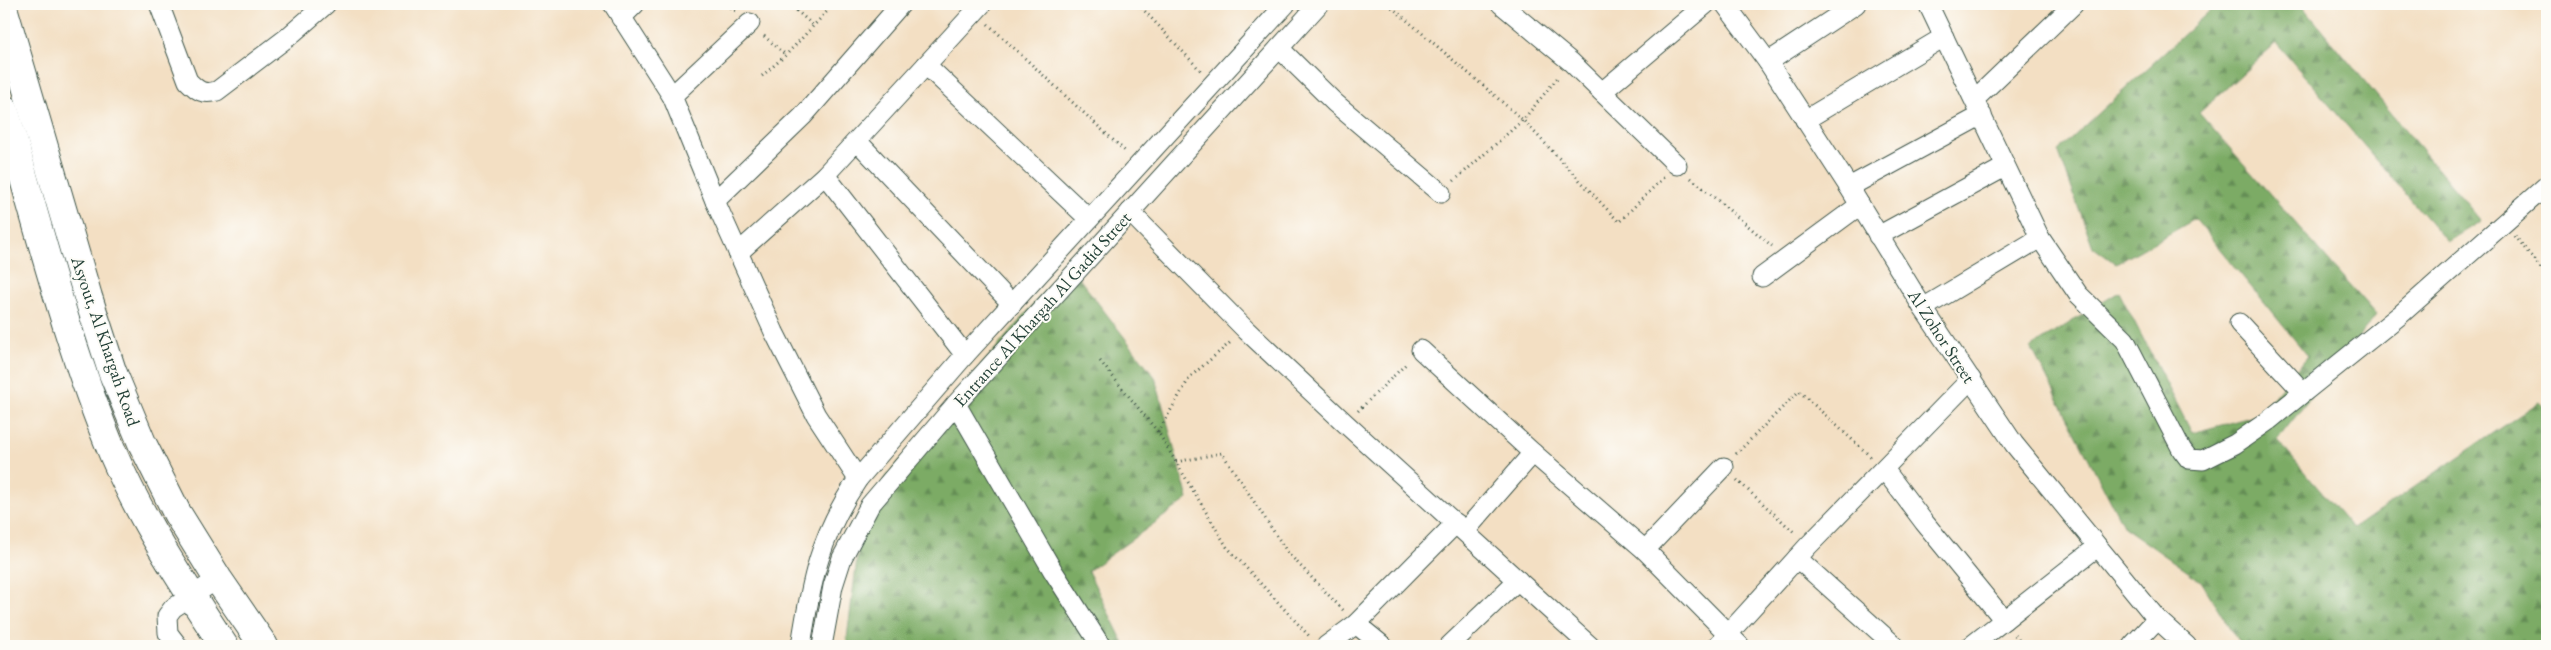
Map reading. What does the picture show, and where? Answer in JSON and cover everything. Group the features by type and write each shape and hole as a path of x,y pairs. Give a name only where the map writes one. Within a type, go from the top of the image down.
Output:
{"highway":[{"name":"Asyout, Al Khargah Road","path":"4,11 88,297 112,371 142,443 164,487 218,579 264,646"},
{"name":"Asyout, Al Khargah Road","path":"4,109 90,393 115,457 150,528 224,646"}],"street":[{"path":"159,4 188,81 195,89 205,94 217,91 288,37 326,4"},
{"path":"635,4 617,11 672,96 714,201 774,332 816,415 858,479"},
{"path":"714,201 825,93 902,4"},
{"name":"Entrance Al Khargah Al Gadid Street","path":"801,646 809,591 823,544 844,499 858,479 965,355 1286,4"},
{"name":"Entrance Al Khargah Al Gadid Street","path":"822,646 833,586 855,531 870,505 956,404 1319,4"},
{"path":"1502,4 1571,62 1676,165"},
{"path":"1602,92 1706,4"},
{"name":"Al Zohor Street","path":"1725,4 1768,62 1850,187 1923,308 2014,444 2158,619 2187,646"},
{"path":"1768,62 1856,4"},
{"path":"1928,4 2040,238 2078,294 2125,340 2182,450 2189,459 2203,460 2235,444 2268,421 2400,315 2506,224 2547,185"},
{"path":"1850,187 1978,107 2074,4"},
{"path":"738,253 825,175 978,8"},
{"path":"672,96 750,23"},
{"path":"1805,120 1944,37"},
{"path":"1279,48 1335,103 1441,193"},
{"path":"926,65 1089,219"},
{"path":"857,141 1012,304"},
{"path":"1878,236 2005,167"},
{"path":"825,175 965,355"},
{"path":"1762,278 1786,257 1860,205"},
{"path":"1130,212 1246,330 1346,424 1590,646"},
{"path":"1923,308 2040,238"},
{"path":"2239,323 2303,392"},
{"path":"1421,350 1533,453 1645,550 1729,642 1802,552 1971,379"},
{"path":"956,404 1053,571 1101,646"},
{"path":"1319,643 1356,624 1460,527 1533,453"},
{"path":"1645,550 1724,467"},
{"path":"1884,469 1924,522 2004,620"},
{"path":"1971,646 2097,547"},
{"path":"1802,552 1895,646"},
{"path":"178,646 168,633 167,616 172,608 218,579"},
{"path":"1449,646 1518,580"},
{"path":"2132,646 2158,619"},
{"path":"1356,624 1383,646"}],"path":[{"path":"789,4 814,26"},
{"path":"762,76 834,4"},
{"path":"1138,4 1214,84"},
{"path":"1388,4 1523,120 1619,222 1676,165 1721,206 1786,257"},
{"path":"978,8 1140,164"},
{"path":"1441,193 1523,120 1571,62"},
{"path":"2506,224 2547,276"},
{"path":"1158,432 1190,377 1246,330"},
{"path":"1346,424 1421,350"},
{"path":"1100,361 1158,432 1227,547 1319,643"},
{"path":"1802,552 1724,467 1799,391 1884,469"},
{"path":"1176,462 1222,453 1288,553 1356,624"}],"green space":[{"path":"2217,4 2306,4 2303,7 2481,221 2447,242 2276,43 2199,113 2376,315 2277,440 2353,529 2539,402 2547,410 2547,646 2241,646 2201,581 2124,527 2031,347 2119,292 2192,433 2258,415 2308,356 2195,219 2116,264 2093,247 2058,151"},
{"path":"1068,264 1155,377 1188,499 1088,571 1124,644 1122,646 846,646 859,543 884,479"}]}
